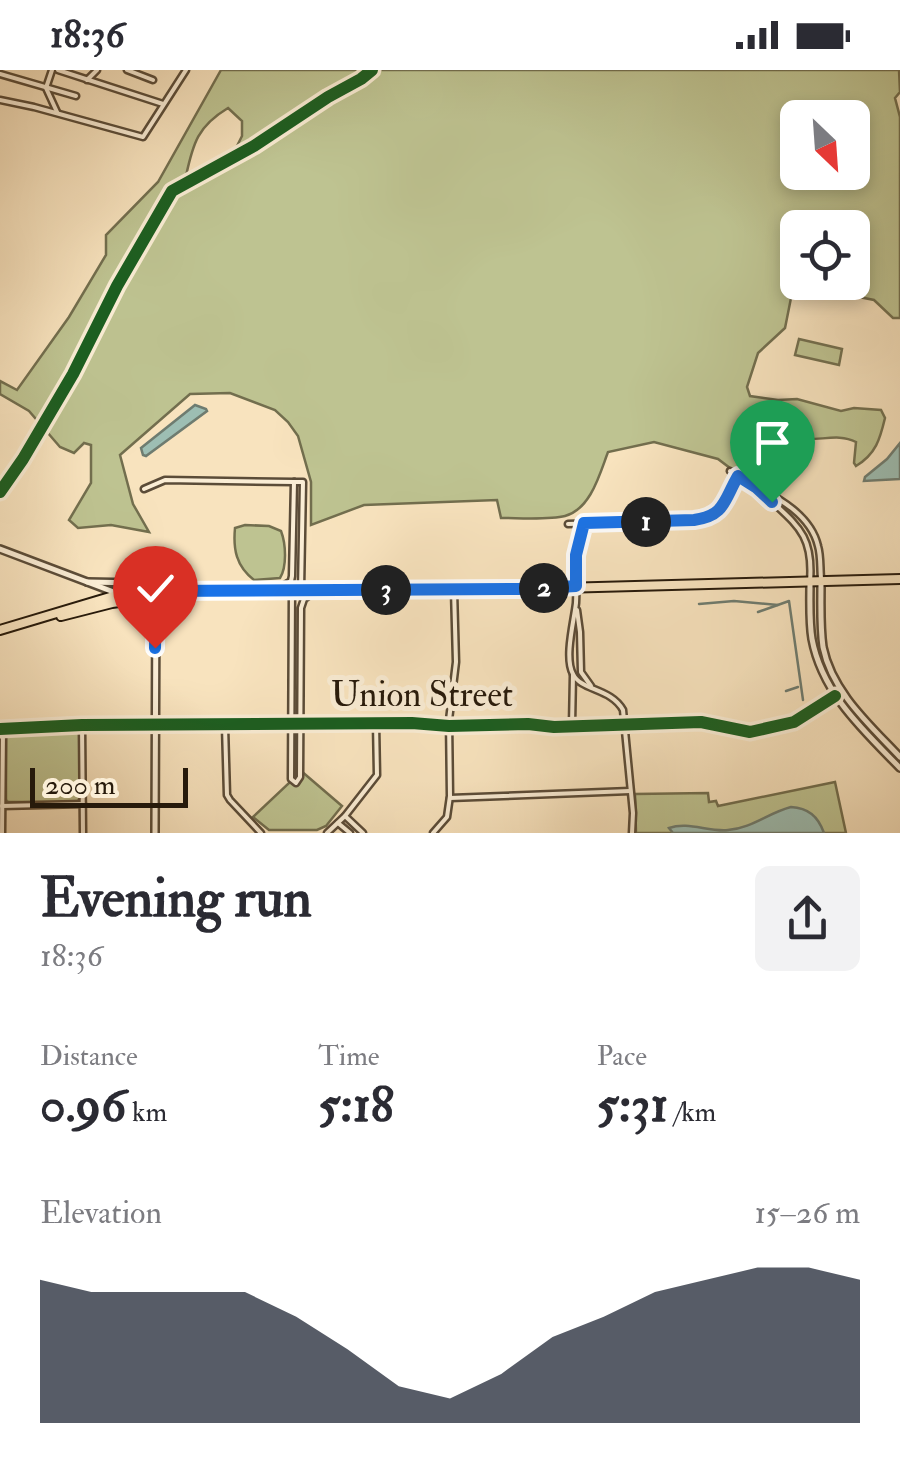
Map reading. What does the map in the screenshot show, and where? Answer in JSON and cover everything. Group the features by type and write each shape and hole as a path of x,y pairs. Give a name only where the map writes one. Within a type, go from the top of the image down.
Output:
{"main road":[{"path":"0,630 143,590 454,590 900,579"},
{"path":"46,617 140,599 147,604 156,624"}],"street":[{"path":"56,113 46,88 55,70 164,104"},
{"path":"127,70 138,71 153,80"},
{"path":"0,100 144,137 186,70"},
{"path":"0,492 73,374 116,286 172,191 237,156 372,70"},
{"path":"87,80 96,72"},
{"path":"0,74 76,96"},
{"path":"730,471 784,503 812,530 820,550 824,651 845,696 900,757"},
{"path":"568,524 710,517 721,509 738,476"},
{"path":"144,489 165,480 303,482 291,724 291,779 296,783 300,778 301,608 309,594 323,590"},
{"path":"272,590 286,584 292,576 294,482"},
{"path":"757,488 806,539 811,555 811,635 816,656 835,696 900,768"},
{"path":"572,727 571,640 576,555 584,523"},
{"path":"0,549 132,599"},
{"path":"87,582 140,583 156,591 154,833"},
{"path":"433,833 447,817 450,798 449,726 456,662 454,590"},
{"path":"576,605 582,672 591,686 623,710 632,833"},
{"path":"573,674 585,686 591,686"},
{"path":"835,696 839,686"},
{"path":"835,696 845,696"},
{"name":"Union Street","path":"1,730 154,724 572,727 701,722 750,732 794,722 835,696"},
{"path":"327,833 377,776 376,723"},
{"path":"225,724 227,794 249,826 261,833"},
{"path":"82,726 83,833"},
{"path":"1,730 2,833"},
{"path":"450,798 630,791"},
{"path":"2,806 83,804"},
{"path":"345,816 363,833"},
{"path":"338,823 350,833"}],"green space":[{"path":"221,70 899,70 900,92 895,98 900,117 900,318 893,318 870,299 870,210 780,210 780,300 791,300 785,328 758,353 747,387 750,396 797,399 841,411 881,410 885,418 879,439 873,451 856,466 856,442 791,436 769,452 771,489 751,474 730,468 718,459 654,442 608,452 588,498 565,516 501,518 497,500 364,505 311,525 311,482 298,436 288,422 275,410 230,393 190,394 120,455 133,504 149,532 111,525 78,528 69,520 91,483 91,445 84,443 74,453 60,447 29,411 0,394 0,381 17,390 69,317 106,255 106,235 158,182","holes":["228,108 242,121 242,136 234,152 220,156 208,175 194,183 186,176 194,145 203,129"]},
{"path":"799,339 842,349 839,365 795,355"},
{"path":"245,525 281,531 285,555 280,578 254,580 243,569 235,550 235,528"},
{"path":"80,730 79,800 8,802 6,734"},
{"path":"300,770 342,806 326,826 317,830 269,830 253,817 290,782 296,783"},
{"path":"835,782 846,833 636,833 635,794 708,793 709,802 716,801 718,806"}],"water":[{"path":"195,405 207,411 143,455 141,448"},
{"path":"900,443 900,479 864,481 865,477"},
{"path":"791,807 812,814 824,833 673,833 669,828 737,829"}],"waterway":[{"path":"699,604 734,601 778,605"},
{"path":"758,612 789,601 803,700"},
{"path":"786,691 798,687"}],"cycle path":[{"path":"0,492 73,374 117,286 172,191 254,146 372,70"},
{"path":"0,729 412,723 554,727 701,722 750,732 794,722 835,696"}],"route":[{"path":"155,648 156,591 576,586 576,555 584,523 710,517 721,509 738,476 772,502"}]}
